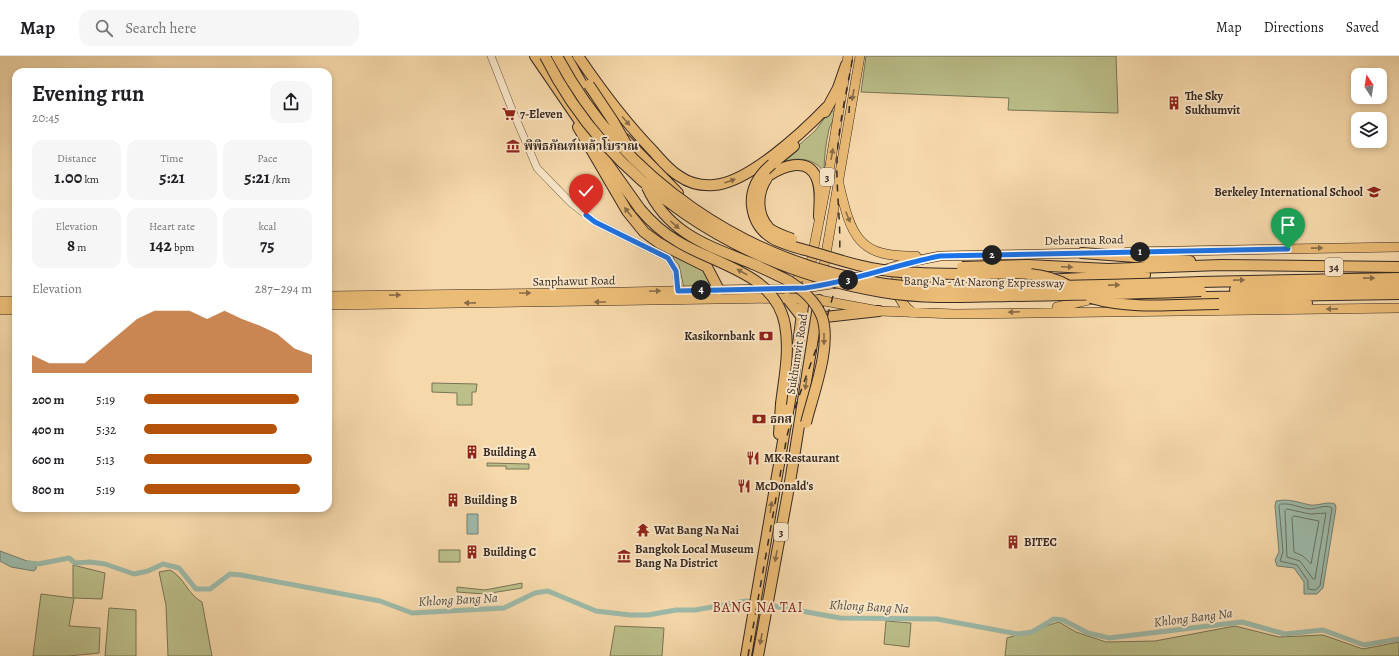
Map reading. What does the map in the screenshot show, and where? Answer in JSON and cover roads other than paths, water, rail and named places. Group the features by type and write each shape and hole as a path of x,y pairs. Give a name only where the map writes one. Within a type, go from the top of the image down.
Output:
{"highway":[{"path":"535,56 609,167 640,210 667,235 688,248 747,275 769,292 777,302 785,325 787,349 781,404 780,456"},
{"name":"Bang Na - At Narong Expressway","path":"545,56 570,99 595,134 620,161 650,187 700,225 729,242 793,270 842,285 884,292 920,295 1078,296 1200,286"},
{"name":"Bang Na - At Narong Expressway","path":"557,56 578,93 604,128 656,178 682,200 734,234 764,249 795,261 844,276 885,284 924,287 1200,286"},
{"path":"566,56 584,88 608,122 680,194 731,230 764,246 797,258 845,271 886,279 957,283 1034,281 1270,267"},
{"path":"572,56 625,142 650,193 663,213 676,226 694,239 789,281 799,288 815,305 822,317 825,339 822,359 791,476"},
{"path":"578,56 609,102 666,165 680,177 701,184 722,184 745,174 798,135 827,107"},
{"path":"847,60 838,88 820,120 806,136 772,164 758,179 752,193 752,202 755,220 764,234 800,249 858,266 898,272 1032,274 1057,279 1089,297 1126,305 1307,303"},
{"path":"565,101 591,150 627,211 644,232 659,243 707,267 715,290"},
{"path":"585,129 630,174 669,207 725,243 793,274 842,288 883,296 956,300 1399,294"},
{"path":"819,217 819,189 816,177 811,169 802,166 789,165 779,168 768,176 761,186 759,198 760,211 770,228 819,249 854,258 910,267 1028,265 1108,269 1221,266 1270,267"},
{"path":"1082,254 1177,260 1221,266"},
{"name":"34","path":"1270,267 1399,267"},
{"path":"1200,286 1399,278"},
{"path":"1200,286 1399,286"},
{"path":"1277,310 1347,295"},
{"path":"787,298 802,316"},
{"name":"Sukhumvit Road","path":"746,656 793,383 804,298"},
{"name":"Sukhumvit Road","path":"758,656 791,476 819,300"},
{"path":"816,318 879,312"}],"main road":[{"name":"Sukhumvit Road","path":"819,300 838,179 860,56"},
{"name":"Sukhumvit Road","path":"804,298 830,165 847,60"},
{"path":"838,179 846,212 855,233 867,246 881,254 899,257 940,256"},
{"name":"Debaratna Road","path":"821,286 854,279 909,262 940,256 1399,247"},
{"path":"909,262 899,272 896,280 896,290 900,301 913,313"},
{"path":"784,288 808,272"},
{"name":"Sanphawut Road","path":"563,298 678,291 805,288 821,286"},
{"path":"715,290 734,299"},
{"path":"712,300 716,296 715,290"},
{"name":"Sanphawut Road","path":"332,296 371,300 563,298 712,300 804,298 819,300"},
{"path":"1042,311 1093,299"},
{"name":"Sanphawut Road","path":"332,305 371,300"},
{"path":"819,300 879,312 913,313 1399,308"},
{"path":"0,301 12,301"},
{"path":"0,310 12,310"}],"street":[{"path":"491,56 537,168 570,202 595,222 668,258 676,271 678,291"}],"water":[{"path":"1284,500 1310,505 1329,503 1335,504 1336,508 1323,588 1317,594 1304,594 1304,582 1294,568 1277,566 1275,560 1279,552 1275,506 1276,501"},
{"path":"467,514 478,514 478,534 467,534"},
{"path":"0,551 27,561 36,562 36,569 34,571 11,567 0,561"}],"waterway":[{"name":"Khlong Bang Na","path":"29,563 38,564 69,558 75,563 90,562 105,564 134,574 148,571 163,564 179,568 196,589 210,589 230,574 241,575 380,601 412,613 504,608 535,593 548,591 596,611 630,615 648,615 676,610 695,610 746,601 840,618 937,619 1018,634 1032,632 1054,619 1063,620 1088,633 1109,638 1242,622 1285,634 1323,630 1364,645 1399,639"}],"railway":[{"path":"748,656 787,436 822,333 834,292 838,271 840,230 837,161 841,122 853,56"},
{"path":"849,113 850,97"}],"place":[{"name":"The Sky Sukhumvit","path":"1174,103"},
{"name":"7-Eleven","path":"509,114"},
{"name":"พิพิธภัณฑ์เหล้าโบราณ","path":"513,146"},
{"name":"Berkeley International School","path":"1374,192"},
{"name":"Kasikornbank","path":"766,336"},
{"name":"ธกส","path":"759,419"},
{"name":"Building A","path":"472,452"},
{"name":"MK Restaurant","path":"753,458"},
{"name":"McDonald's","path":"744,486"},
{"name":"Building B","path":"453,500"},
{"name":"Wat Bang Na Nai","path":"643,530"},
{"name":"BITEC","path":"1013,542"},
{"name":"Building C","path":"472,552"},
{"name":"Bangkok Local Museum Bang Na District","path":"624,556"}],"district":[{"name":"BANG NA TAI","path":"758,607"}]}
